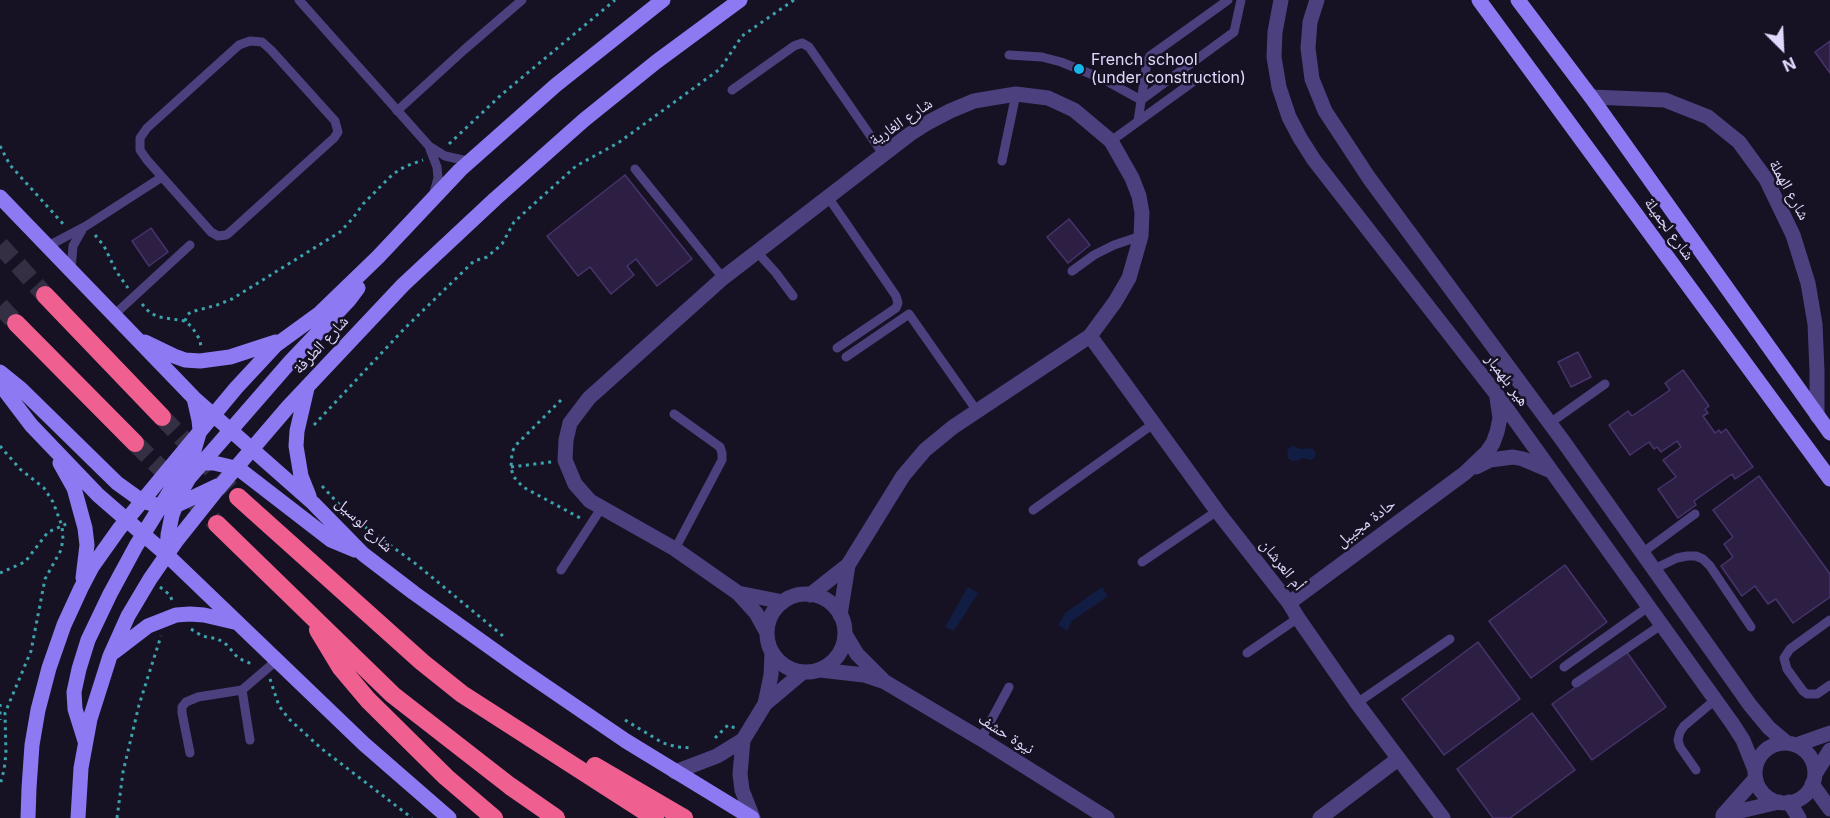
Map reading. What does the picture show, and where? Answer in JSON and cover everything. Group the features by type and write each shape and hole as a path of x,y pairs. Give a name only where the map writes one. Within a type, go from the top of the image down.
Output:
{"highway":[{"path":"45,295 162,417"},
{"path":"16,323 135,443"},
{"path":"238,497 422,662 462,694 655,818"},
{"path":"217,524 393,695 510,786 556,818"},
{"path":"310,615 329,651 354,685 422,754 494,818"},
{"path":"462,694 512,717 684,818"}],"main road":[{"name":"شارع الطرفة","path":"28,818 32,746 38,710 49,668 81,588 98,558 126,520 268,353 320,313 472,160 556,85 663,0"},
{"name":"شارع الطرفة","path":"78,818 81,768 90,719 110,656 128,616 150,579 222,483 307,386 403,285 495,199 584,120 656,62 740,0"},
{"name":"شارع لجميلة","path":"1479,0 1830,479"},
{"name":"شارع لجميلة","path":"1518,0 1591,98 1830,433"},
{"name":"شارع لوسيل","path":"0,197 194,398 314,503 363,554 519,668 626,741 753,818"},
{"path":"86,743 75,709 74,692 79,669 88,640 110,594 143,535 168,506 194,464 230,429 349,300 378,257"},
{"path":"135,337 174,356 185,360 200,361 247,353 284,339"},
{"path":"0,372 21,389 117,483 142,501 168,506 222,483"},
{"path":"0,384 31,425 98,495 167,555 364,744 449,818"},
{"path":"307,386 298,424 296,446 301,476 314,503"},
{"path":"194,398 199,420 199,433 193,454 194,464"},
{"path":"48,443 74,488 83,516 87,545 81,588"},
{"path":"167,472 194,464 220,464 235,468 246,473 331,540 363,554"},
{"path":"167,555 170,525 168,506"},
{"path":"110,656 148,626 167,617 190,614 216,616 235,622"}],"street":[{"name":"هير بلهمبار","path":"1281,0 1275,32 1274,57 1279,87 1289,117 1300,138 1497,395 1732,723 1743,740 1755,775"},
{"name":"هير بلهمبار","path":"1317,0 1310,21 1308,48 1312,79 1325,111 1369,177 1550,423 1750,705 1769,728 1792,744"},
{"name":"شارع الغارية","path":"565,460 570,423 589,398 723,278 910,134 950,111 974,101 1016,94 1048,98 1074,110 1111,141 1123,160 1139,196 1142,213 1141,236 1130,278 1090,336 953,427 925,450 903,476 848,565 810,595"},
{"name":"شارع الهملة","path":"1591,98 1665,100 1708,117 1739,142 1766,179 1793,235 1808,283 1815,324 1817,416"},
{"name":"أم العرشان","path":"1090,336 1217,511 1289,603 1357,703 1443,818"},
{"name":"حادة مجيبل","path":"1289,603 1465,472 1493,443 1500,418 1497,395"},
{"name":"حادة مجيبل","path":"1465,472 1490,460 1513,457 1551,471"},
{"path":"565,460 575,484 590,501 675,549 738,593 756,613 767,633 772,653 771,675 765,704"},
{"name":"شارع الغارية","path":"840,615 848,565"},
{"path":"738,593 783,602"},
{"path":"767,633 769,621 775,610 791,597 810,595 824,599 836,608 844,624 845,634 840,651 828,665 820,669 803,672 785,666 772,653"},
{"name":"نيوة حشف","path":"845,634 857,654 885,682"},
{"name":"نيوة حشف","path":"820,669 864,675 885,682 1107,818"},
{"path":"753,818 742,790 740,774 745,737 765,704 803,672"},
{"path":"1799,818 1784,802 1770,799 1763,794 1758,787 1755,775 1756,763 1765,750 1780,743 1792,744 1830,734"},
{"path":"675,772 717,756 745,737"},
{"path":"1792,744 1804,750 1810,757 1814,765 1814,779 1830,808"},
{"path":"1722,818 1740,811 1803,796 1830,750"},
{"path":"1320,818 1398,759"},
{"path":"1722,818 1755,775"}],"lane":[{"path":"299,0 436,155 438,178 432,200"},
{"path":"397,111 522,0"},
{"path":"1138,121 1147,62 1150,56 1228,0"},
{"path":"1141,100 1234,32 1241,0"},
{"path":"256,41 267,45 338,128 334,138 222,236 211,232 162,177 141,150 140,138 143,133 244,42 256,41"},
{"path":"732,90 794,46 802,43 809,47 883,154"},
{"path":"1009,55 1042,57 1061,62 1103,79 1141,100"},
{"path":"1111,141 1201,76"},
{"path":"1002,161 1016,94"},
{"path":"436,155 472,160"},
{"path":"635,169 723,278"},
{"path":"48,246 86,226 162,177"},
{"path":"828,197 896,296 898,303 896,308 837,348"},
{"path":"71,269 73,246 86,226"},
{"path":"1072,271 1094,255 1141,236"},
{"path":"115,314 190,245"},
{"path":"757,252 793,296"},
{"path":"846,357 909,314 977,411"},
{"path":"1550,423 1605,384"},
{"path":"674,414 720,447 722,453 722,460 675,549"},
{"path":"1033,510 1154,424"},
{"path":"561,570 602,507"},
{"path":"1142,562 1217,511"},
{"path":"1642,553 1695,514"},
{"path":"1653,569 1687,556 1703,559 1751,627"},
{"path":"1564,667 1648,607"},
{"path":"1247,653 1298,618"},
{"path":"1830,620 1790,649 1784,658 1787,669 1807,694 1817,694 1830,685"},
{"path":"1575,683 1661,625"},
{"path":"1357,703 1450,639"},
{"path":"190,753 182,712 182,707 186,702 198,697 242,690 276,661"},
{"path":"981,739 1009,687"},
{"path":"242,690 250,740"},
{"path":"1696,770 1680,747 1678,740 1680,732 1715,700"}],"path":[{"path":"185,321 191,312 232,299 340,232 363,204 393,174 406,166 436,155 501,95 615,0"},
{"path":"312,427 405,328 474,261 487,257 502,244 514,222 576,166 618,142 720,69 742,36 794,0"},
{"path":"0,146 10,165 71,234"},
{"path":"561,400 516,445 512,453 511,467 513,476 523,488 583,520"},
{"path":"511,467 565,460"},
{"path":"322,485 350,516 416,564 510,642"},
{"path":"0,573 25,562 48,532 62,526 61,550 45,579 31,651 1,722"},
{"path":"117,818 123,772 139,705 161,635 165,632"},
{"path":"0,704 6,754 0,785"},
{"path":"616,715 663,743 678,747 697,746"},
{"path":"709,741 728,725 745,737"}],"water":[{"path":"1293,446 1301,449 1312,448 1316,456 1311,460 1303,458 1292,461 1288,458 1287,453"},
{"path":"968,587 978,593 954,631 945,627"},
{"path":"1102,587 1108,596 1072,621 1067,631 1058,625 1065,613"}],"building":[{"path":"1830,41 1830,73 1815,52"},
{"path":"625,175 692,259 657,286 636,259 627,266 634,275 611,294 590,267 578,276 547,236"},
{"path":"1069,219 1090,245 1068,263 1047,237"},
{"path":"151,228 168,252 149,266 132,241"},
{"path":"1578,352 1591,377 1571,387 1558,362"},
{"path":"1683,370 1709,406 1705,409 1708,413 1703,416 1715,433 1719,430 1721,433 1726,429 1753,467 1735,479 1732,474 1694,501 1696,505 1678,518 1658,489 1676,477 1663,460 1681,447 1677,441 1661,452 1657,447 1654,449 1649,442 1630,455 1609,425 1628,411 1632,416 1670,390 1665,383"},
{"path":"1759,476 1830,574 1830,597 1793,623 1776,599 1768,604 1755,586 1742,596 1721,566 1733,557 1724,544 1733,537 1713,510"},
{"path":"1565,565 1607,622 1531,678 1489,621"},
{"path":"1478,642 1520,699 1444,755 1402,699"},
{"path":"1626,651 1666,707 1592,760 1552,704"},
{"path":"1532,713 1575,770 1510,818 1493,818 1457,769"}],"tunnel":[{"path":"0,245 45,295"},
{"path":"0,306 16,323"},
{"path":"162,417 238,497"},
{"path":"135,443 217,524"}],"place":[{"name":"French school (under construction)","path":"1079,69"}]}
